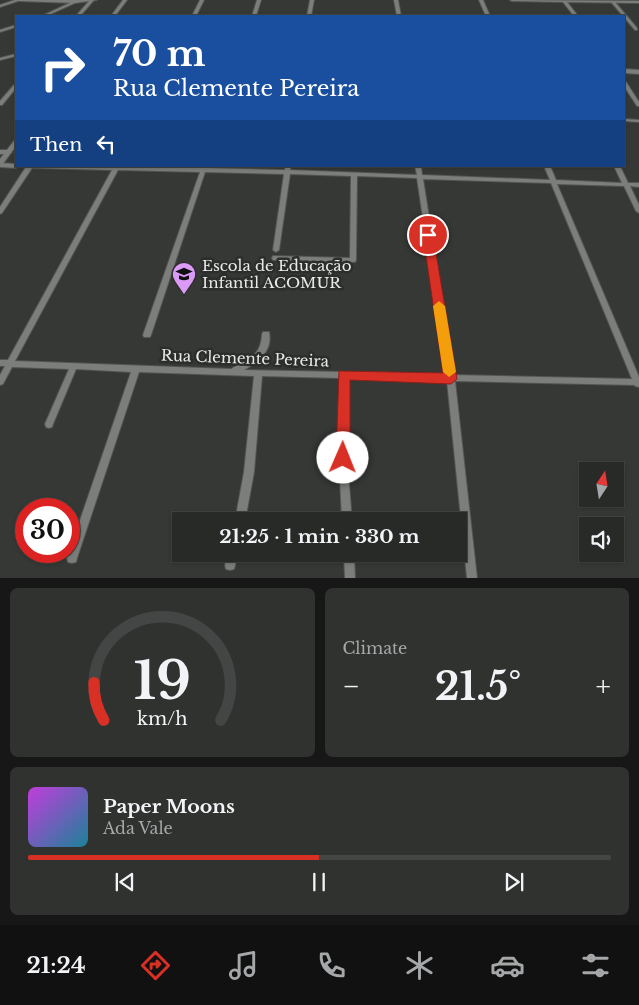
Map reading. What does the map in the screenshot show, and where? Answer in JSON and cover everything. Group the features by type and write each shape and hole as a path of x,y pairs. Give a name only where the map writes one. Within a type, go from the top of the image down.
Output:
{"street":[{"path":"0,6 19,0 75,2 93,0"},
{"path":"79,15 93,0"},
{"path":"114,15 126,0"},
{"path":"194,15 202,0"},
{"path":"254,15 259,0"},
{"path":"309,15 312,0"},
{"path":"396,0 399,15"},
{"path":"481,0 488,15"},
{"path":"512,0 639,2"},
{"path":"564,0 575,15"},
{"path":"46,15 75,2"},
{"path":"614,2 625,15"},
{"path":"68,6 87,6"},
{"path":"625,16 636,29"},
{"path":"0,31 15,26"},
{"path":"0,59 15,55"},
{"path":"625,71 639,72"},
{"path":"625,84 639,105"},
{"path":"0,104 15,87"},
{"path":"625,120 639,121"},
{"path":"0,165 15,143"},
{"path":"0,152 9,152"},
{"path":"0,165 15,166"},
{"path":"0,212 28,167"},
{"path":"54,167 288,169 354,174 553,180 639,185"},
{"path":"0,382 117,167"},
{"path":"418,167 451,379 472,578"},
{"path":"547,167 639,384"},
{"path":"618,167 639,211"},
{"path":"147,335 204,168"},
{"path":"276,250 288,169"},
{"path":"274,258 353,260 354,174"},
{"path":"232,372 248,365 262,354 266,345 266,334"},
{"name":"Rua Clemente Pereira","path":"0,363 258,373 639,384"},
{"path":"49,424 74,366"},
{"path":"80,534 136,368"},
{"path":"242,512 249,472 258,373"},
{"path":"344,375 343,458 346,512"},
{"path":"349,562 350,578"}],"slow traffic":[{"path":"439,306 449,372"}],"place":[{"name":"Escola de Educação Infantil ACOMUR","path":"184,295"}],"route":[{"path":"343,458 344,375 451,379 428,235"}]}
